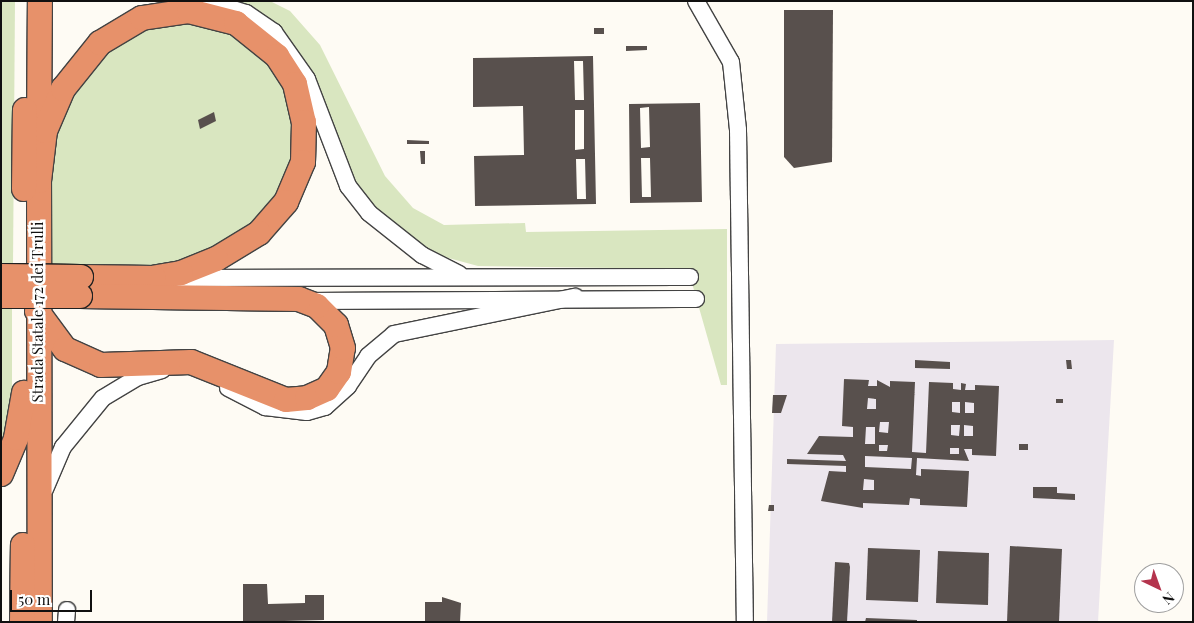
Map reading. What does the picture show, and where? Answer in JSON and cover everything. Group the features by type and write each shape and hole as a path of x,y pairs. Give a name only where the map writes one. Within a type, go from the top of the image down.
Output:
{"highway":[{"name":"Strada Statale 172 dei Trulli","path":"22,622 25,1"},
{"name":"Strada Statale 172 dei Trulli","path":"40,1 37,311 40,622"},
{"path":"1,296 154,278 200,266 242,246 272,220 297,181 306,142 301,100 287,67 252,33 217,15 189,11 142,18 120,27 94,50 63,89 46,131 39,181"},
{"path":"1,276 81,287 303,301 336,324 343,348 340,372 327,389 307,398 286,400 191,362 101,365 81,358 65,349 37,311"},
{"path":"1,474 16,438 24,393"}],"street":[{"path":"207,1 246,13 274,32 307,79 348,186 369,213 403,239 464,276"},
{"path":"696,1 731,62 738,130 745,622"},
{"path":"154,278 690,277"},
{"path":"303,301 575,297 696,299"},
{"path":"38,516 53,464 75,430 102,398 138,377 155,370 178,370 265,407 307,412 330,402 348,386 368,356 394,334 575,297"}],"shaded area":[{"path":"1114,340 1098,622 767,622 776,344"}],"green space":[{"path":"1,1 15,1 13,265 1,265"},
{"path":"228,1 270,1 290,11 320,45 385,176 413,208 444,225 525,223 526,232 727,229 727,385 721,385 688,269 478,266 430,253 392,230 350,181 309,71"},
{"path":"214,20 283,73 300,151 272,215 213,255 149,267 50,265 52,132 82,69 144,23"},
{"path":"12,302 12,423 1,460 1,303"}],"building":[{"path":"784,10 833,10 832,162 794,168 784,157"},
{"path":"594,28 604,28 604,34 594,34"},
{"path":"626,46 647,46 647,50 626,51"},
{"path":"593,56 596,204 475,206 474,156 524,155 523,106 473,107 473,58","holes":["574,61 583,61 584,100 575,100","575,110 584,110 584,149 575,150","576,159 585,159 586,199 577,199"]},
{"path":"700,103 702,202 630,203 629,104","holes":["649,107 650,147 641,148 640,108","641,158 650,158 651,197 642,197"]},
{"path":"214,112 216,121 200,129 198,120"},
{"path":"407,140 429,141 429,144 407,144"},
{"path":"420,151 425,151 425,164 421,164"},
{"path":"915,360 950,362 950,369 915,368"},
{"path":"1066,360 1071,360 1072,369 1067,369"},
{"path":"844,379 869,380 868,386 877,386 877,380 890,387 890,381 915,382 912,452 926,453 929,382 953,383 953,389 961,390 961,383 966,384 965,390 975,390 975,385 999,386 996,456 972,455 972,449 964,449 969,461 917,458 916,475 921,476 921,469 969,471 967,507 920,505 920,499 910,498 909,505 863,503 863,508 821,501 829,471 846,472 846,466 787,464 787,459 846,461 843,455 807,454 819,436 853,437 853,427 842,426","holes":["868,398 876,399 876,409 867,409","952,402 960,402 960,413 952,412","965,402 974,403 974,413 965,413","880,422 889,422 888,433 879,432","951,425 960,425 959,436 951,435","964,425 973,426 973,436 964,436","866,427 875,427 875,444 865,444","879,445 888,445 887,451 879,451","950,448 959,448 959,454 950,454","865,456 912,458 911,469 865,467","864,479 874,480 874,490 863,490"]},
{"path":"773,395 787,395 781,413 772,413"},
{"path":"1056,399 1063,399 1063,403 1056,403"},
{"path":"1019,444 1028,444 1028,450 1019,450"},
{"path":"1033,487 1057,487 1057,493 1075,494 1075,500 1033,498"},
{"path":"769,505 774,505 774,511 768,511"},
{"path":"1010,546 1062,549 1059,622 1007,622"},
{"path":"868,548 920,550 918,602 866,600"},
{"path":"938,551 989,553 988,605 936,603"},
{"path":"835,562 849,563 850,567 847,622 832,622"},
{"path":"243,584 267,584 268,604 305,603 305,595 324,595 324,620 243,622"},
{"path":"442,597 461,603 460,622 425,622 425,602 442,602"},
{"path":"866,618 917,620 917,622 865,622"}]}
